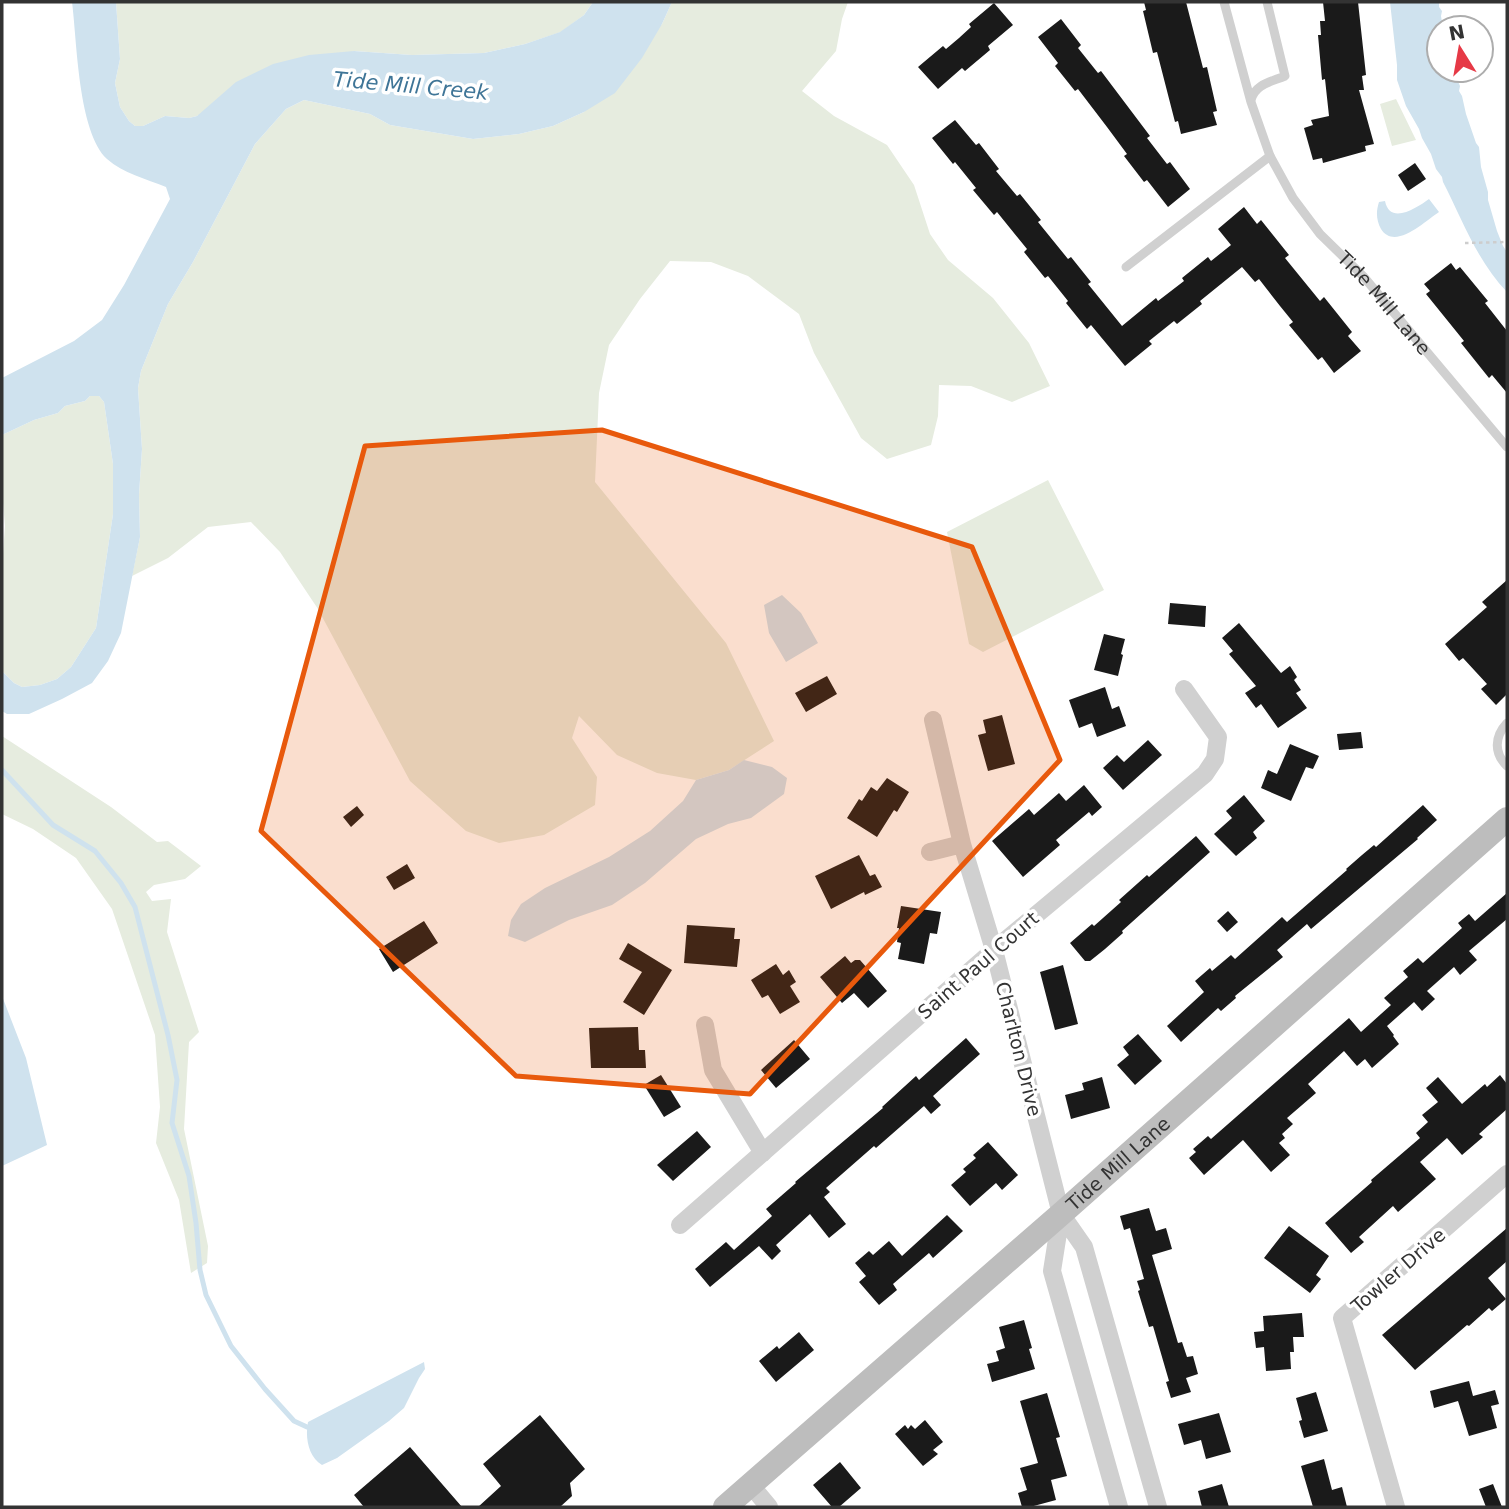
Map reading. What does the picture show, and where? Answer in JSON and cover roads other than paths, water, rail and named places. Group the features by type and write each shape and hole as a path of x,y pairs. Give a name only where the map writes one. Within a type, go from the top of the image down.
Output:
{"street":[{"name":"Saint Paul Court","path":"680,1225 994,950 1205,774 1215,759 1218,737 1184,689"},
{"name":"Charlton Drive","path":"933,720 962,844 994,950 1061,1214 1084,1247 1158,1507"},
{"name":"Tide Mill Lane","path":"725,1507 1507,819"},
{"path":"930,852 962,844"},
{"path":"705,1026 713,1070 763,1153"},
{"name":"Towler Drive","path":"1396,1507 1342,1318 1507,1174"},
{"name":"Charlton Drive","path":"1061,1214 1052,1271 1119,1507"},
{"path":"750,1484 769,1507"}],"lane":[{"name":"Tide Mill Lane","path":"1224,2 1251,102 1270,156 1293,198 1320,234 1363,276 1507,447"},
{"path":"1251,102 1253,93 1259,87 1285,76 1267,2"},
{"path":"1126,267 1270,156"},
{"path":"1507,723 1497,739 1499,755 1507,766"}],"water":[{"name":"Tide Mill Creek","path":"72,2 116,2 120,59 115,83 120,107 135,126 143,126 165,116 197,116 236,82 273,64 309,55 354,51 412,55 484,53 525,44 560,32 584,15 593,2 672,2 642,58 615,93 584,112 553,126 519,134 473,139 390,125 370,114 304,100 286,109 255,144 168,304 141,371 138,388 142,449 140,537 121,633 108,661 92,683 29,714 7,714 2,711 2,671 22,687 57,679 71,667 96,628 113,514 113,464 104,402 99,396 90,396 85,401 65,406 58,413 34,420 2,435 2,378 74,341 102,320 170,199 166,187 120,168 107,159 97,146 84,108"},
{"path":"1390,2 1439,2 1441,14 1425,14 1425,84 1460,86 1466,114 1479,147 1488,200 1497,231 1507,252 1507,292 1487,267 1436,169 1406,106 1397,80"},
{"path":"1429,199 1439,212 1410,232 1394,237 1381,229 1377,216 1379,202 1385,201 1392,212 1398,213 1412,210"},
{"path":"782,595 801,613 818,643 786,662 769,633 764,605"},
{"path":"744,760 772,767 787,778 784,794 751,818 728,824 696,839 645,883 612,905 569,920 525,942 508,936 511,920 521,904 545,888 609,857 650,831 683,801 696,780 729,770"},
{"path":"2,996 26,1058 47,1145 2,1166"},
{"path":"424,1362 425,1369 404,1408 389,1421 337,1458 322,1465 313,1457 307,1434 308,1422"}],"waterway":[{"path":"2,770 53,825 95,851 121,883 135,907 177,1080 172,1123 189,1176 200,1270 206,1295 231,1346 294,1421 307,1427"}]}
